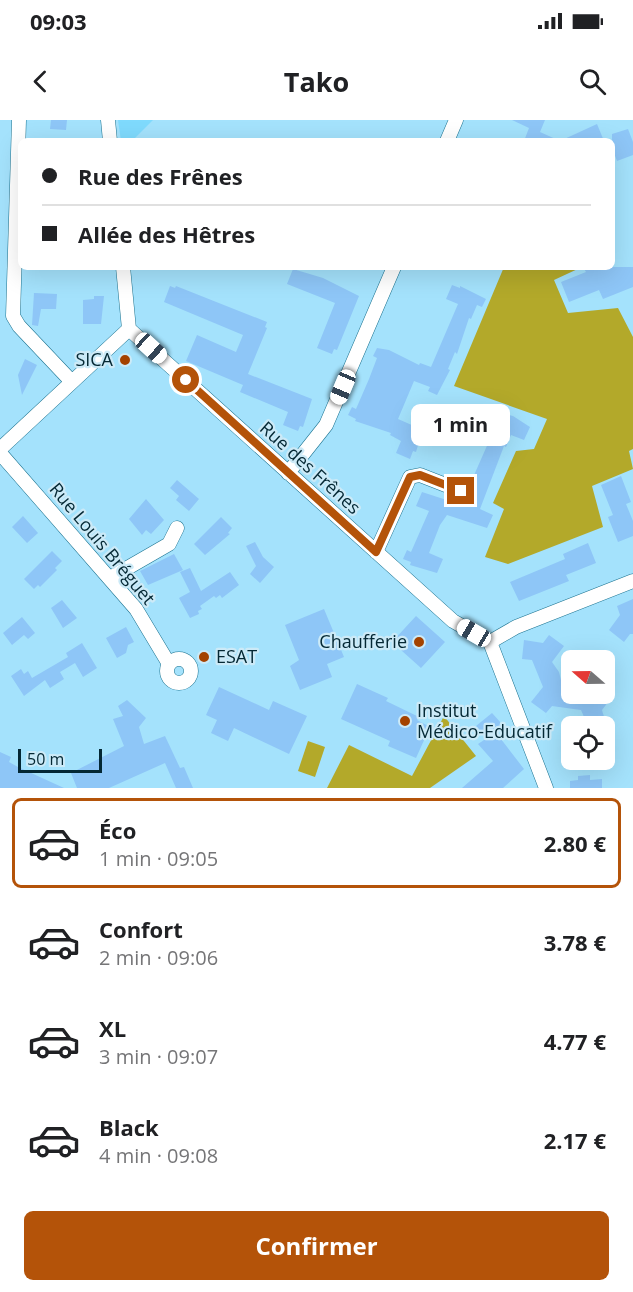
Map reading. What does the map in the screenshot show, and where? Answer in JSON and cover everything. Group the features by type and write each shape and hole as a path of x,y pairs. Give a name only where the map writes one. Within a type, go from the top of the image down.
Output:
{"street":[{"path":"19,120 19,138"},
{"path":"108,120 110,138"},
{"path":"448,138 456,120"},
{"path":"18,159 14,316 19,326 72,382"},
{"path":"0,451 129,329 123,270"},
{"path":"288,473 326,425 393,270"},
{"name":"Rue des Frênes","path":"129,329 453,621 490,642"},
{"name":"Rue Louis Bréguet","path":"0,451 138,612 169,664"},
{"path":"376,552 410,477 420,475 461,491"},
{"path":"110,578 169,544 177,528"},
{"path":"546,788 490,642 516,627 633,581"}],"shaded area":[{"path":"118,120 153,120 135,138 121,138"},
{"path":"503,270 576,270 554,280 568,313 618,308 633,337 633,449 629,451 633,469 592,486 603,527 508,564 485,557 504,509 493,503 516,451 534,449 547,419 454,386"},
{"path":"444,716 476,756 430,788 327,788 349,745 412,776"},
{"path":"308,741 325,747 315,777 298,771"}],"building":[{"path":"51,120 67,120 66,130 50,129"},
{"path":"512,120 545,120 540,132 553,138 525,138 529,128"},
{"path":"597,124 603,138 567,138"},
{"path":"628,129 633,142 633,155 617,161 615,138 612,138 612,134"},
{"path":"615,267 633,267 633,287 603,299 599,290 569,302 561,282 586,272 585,270 615,270"},
{"path":"293,270 296,270 323,278 359,296 337,350 334,349 332,354 317,348 335,303 287,284"},
{"path":"452,285 460,288 460,286 486,299 482,307 477,305 471,319 469,318 457,354 455,352 448,369 450,370 437,395 428,391 430,387 414,381 398,419 414,426 415,422 424,425 416,452 413,451 410,459 396,453 401,441 390,435 391,433 355,421 356,419 348,415 352,407 356,409 369,379 377,358 373,356 377,348 389,350 419,365 420,363 431,367 458,304 446,299"},
{"path":"170,286 175,288 176,286 267,322 265,327 267,328 248,374 312,399 303,427 300,426 298,431 283,425 288,412 240,392 243,385 186,361 197,335 236,352 243,335 164,302"},
{"path":"34,293 57,294 56,309 41,309 38,326 32,325"},
{"path":"94,296 104,296 101,324 83,324 83,300 94,299"},
{"path":"25,359 37,365 22,395 18,375"},
{"path":"496,412 513,416 530,427 524,440 511,435 506,447 504,446 480,509 493,515 487,528 447,515 440,525 429,553 443,559 437,573 410,565 411,562 403,559 407,550 411,552 429,511 416,506 422,492 462,505 469,495 471,482 497,423 492,421"},
{"path":"621,476 631,502 626,504 633,521 633,536 618,542 608,517 613,515 601,485"},
{"path":"177,480 199,499 189,511 176,500 179,496 170,488"},
{"path":"146,499 164,520 151,534 146,530 142,535 129,519"},
{"path":"23,516 38,533 27,543 12,527"},
{"path":"221,517 232,528 228,533 230,534 205,555 194,544"},
{"path":"255,542 263,557 274,567 260,583 250,574 256,566 246,546"},
{"path":"588,543 596,563 566,575 569,581 519,601 510,582 565,559 563,554"},
{"path":"52,551 62,561 55,568 57,570 40,587 38,585 34,589 24,579"},
{"path":"174,554 183,570 148,585 140,571"},
{"path":"190,568 201,591 230,572 239,585 222,598 220,595 216,598 214,596 200,606 202,609 198,611 199,614 190,618 179,598 190,592 180,572"},
{"path":"633,599 633,634 630,634 624,642 609,630 620,615 617,606"},
{"path":"62,600 77,618 63,628 51,608"},
{"path":"324,609 344,657 327,664 332,677 300,690 290,666 299,660 285,625"},
{"name":"Chaufferie","path":"416,616 445,642 421,668 392,642"},
{"path":"22,617 35,633 28,639 24,635 12,645 3,633"},
{"path":"126,627 134,642 128,645 126,653 117,658 106,638"},
{"path":"549,635 564,646 552,662 561,680 561,704 607,704 602,710 604,716 584,716 581,710 552,706 546,713 531,702 543,687 532,660 522,659 524,640 543,643"},
{"path":"82,643 97,668 83,677 75,663 60,672 64,679 50,688 45,680 24,696 11,676 21,669 24,674 28,671 32,678 68,657 66,653"},
{"name":"Institut Médico-Educatif","path":"357,684 388,698 386,701 419,717 417,720 430,727 416,758 388,746 390,741 341,719"},
{"path":"219,687 269,710 273,701 307,716 289,754 234,728 228,741 211,733 217,720 206,715"},
{"path":"127,700 146,718 139,727 144,744 165,736 180,768 184,767 193,788 176,788 165,763 109,788 77,788 71,773 124,746 113,719 123,716 118,706"},
{"path":"492,713 502,724 494,730 524,769 503,788 462,788 493,761 478,744 487,738 476,726"},
{"path":"0,752 11,757 9,762 64,788 0,788"},
{"path":"590,775 590,780 602,779 602,788 570,788 570,781 578,780 578,776"}],"place":[{"name":"SICA","path":"125,360"},
{"name":"Chaufferie","path":"419,642"},
{"name":"ESAT","path":"204,657"},
{"name":"Institut Médico-Educatif","path":"405,721"}],"route":[{"path":"186,380 376,552 410,477 415,474 420,475 461,491"}]}
